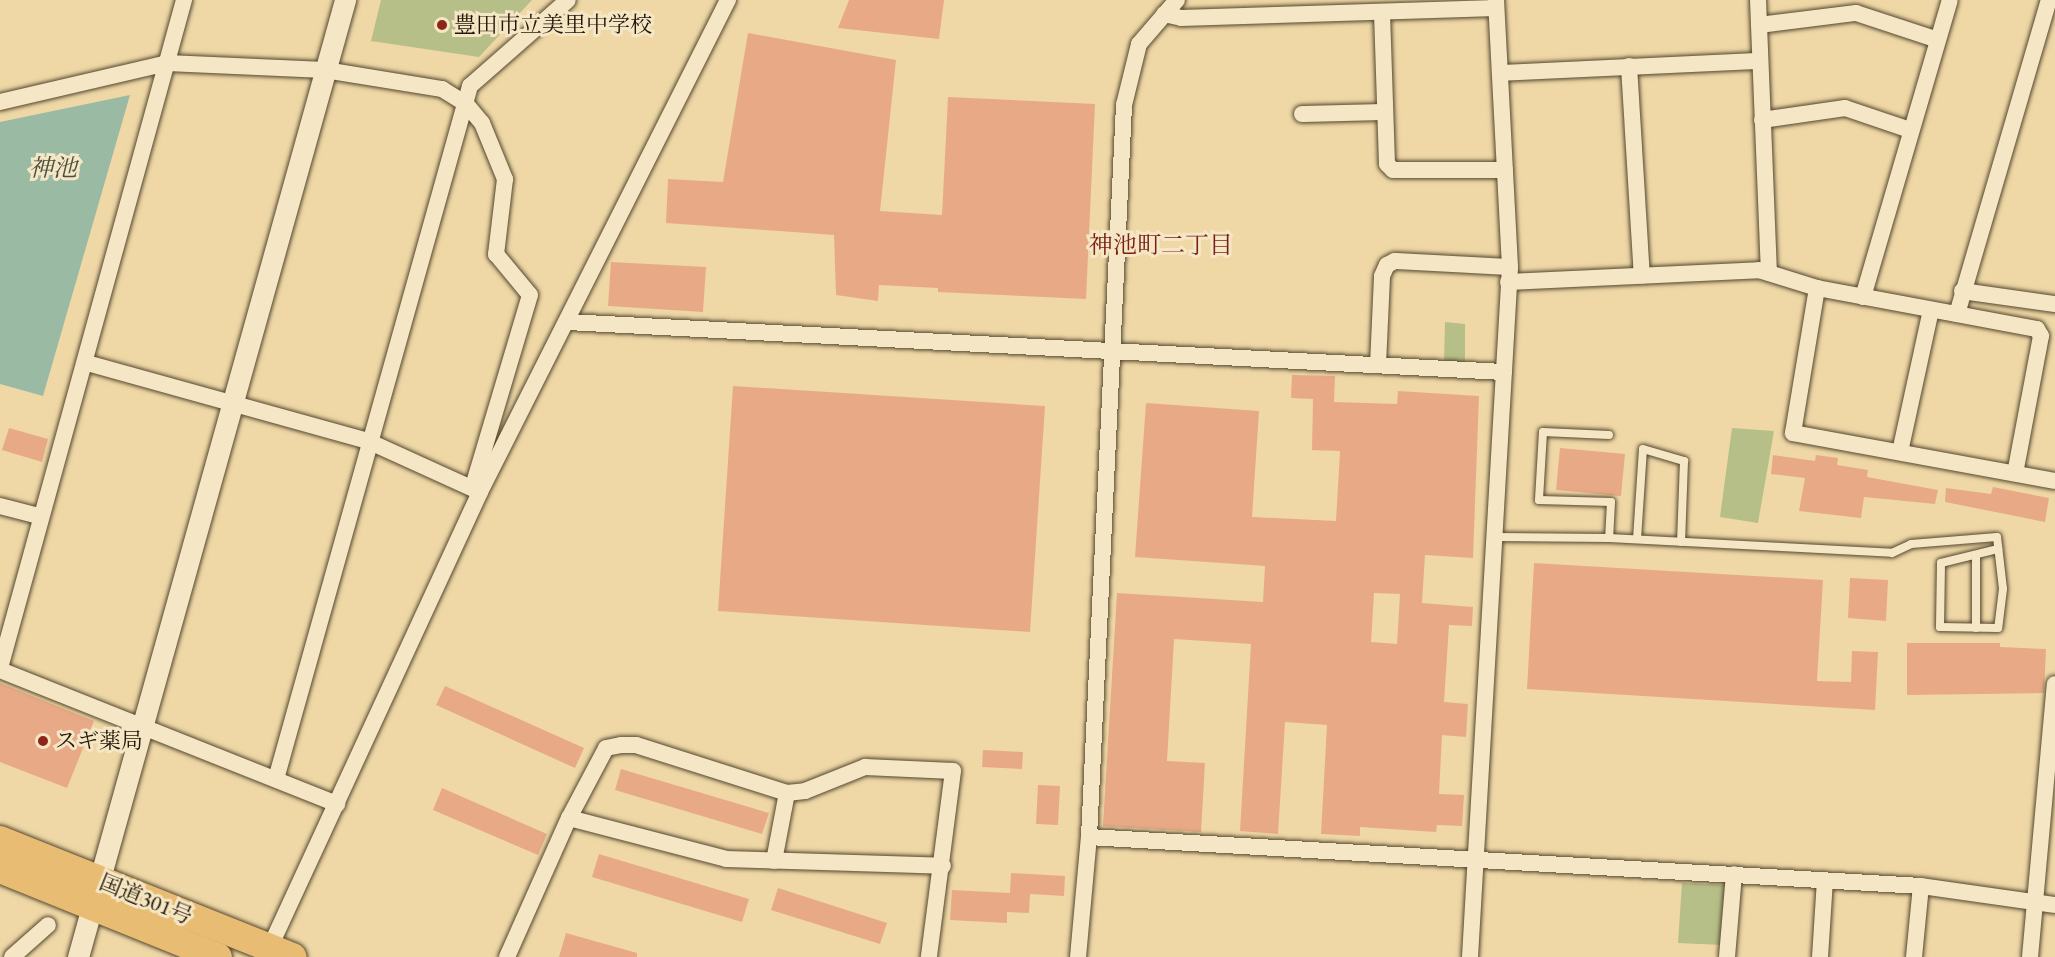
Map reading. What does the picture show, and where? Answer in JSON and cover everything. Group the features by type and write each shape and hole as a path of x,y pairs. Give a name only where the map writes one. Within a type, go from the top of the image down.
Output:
{"highway":[{"name":"国道301号","path":"0,840 218,957"},
{"name":"国道301号","path":"0,869 94,892 281,952"}],"street":[{"path":"184,0 87,363 39,516 0,669 140,728 338,804"},
{"path":"78,957 94,892 345,0"},
{"path":"276,779 368,441 470,86 568,0"},
{"path":"281,952 338,804 476,489 567,322 728,0"},
{"path":"1078,957 1089,837 1124,105 1139,44 1177,0"},
{"path":"1758,0 1769,273"},
{"path":"1863,297 1910,130 1950,0"},
{"path":"1957,314 2049,0"},
{"path":"1164,14 1181,18 1382,13 1496,4 1509,275 1478,860 1470,957"},
{"path":"1382,13 1387,164 1393,170 1505,170"},
{"path":"1759,25 1856,13 1938,40"},
{"path":"1500,73 1759,61"},
{"path":"0,102 167,63 325,70 442,89 465,104 482,123 505,179 496,254 530,295 476,489"},
{"path":"1629,66 1642,276"},
{"path":"1762,120 1845,108 1910,130"},
{"path":"1302,114 1385,112"},
{"path":"1378,365 1383,276 1387,266 1395,261 1509,275 1642,276 1759,270 1817,288 2037,329 2041,336 2015,473"},
{"path":"1817,288 1793,432 2055,481"},
{"path":"1962,291 2055,304"},
{"path":"1900,452 1931,310"},
{"path":"567,322 1111,354 1504,372"},
{"path":"87,363 368,441 476,489"},
{"path":"0,506 39,516"},
{"path":"2030,957 2032,901 2048,811 2055,684"},
{"path":"507,957 569,818 606,748 622,745 636,746 787,792 805,791 865,767 952,771 943,866 929,957"},
{"path":"774,861 787,792"},
{"path":"569,818 726,859 943,866"},
{"path":"1089,837 1921,886 2055,905"},
{"path":"1727,957 1734,874"},
{"path":"1820,957 1825,880"},
{"path":"1914,957 1921,886"},
{"path":"12,957 48,925"}],"lane":[{"path":"1609,435 1544,432 1539,500 1611,502 1609,538"},
{"path":"1637,539 1643,449 1684,461 1681,542"},
{"path":"1496,537 1637,539 1892,553 1911,544 1997,537 2003,589 1998,628 1976,628 1940,627 1941,563 1998,549"},
{"path":"1976,555 1976,628"}],"green space":[{"name":"豊田市立美里中学校","path":"381,0 532,0 479,57 371,41"},
{"path":"1445,322 1465,324 1465,365 1444,363"},
{"path":"1732,428 1774,431 1758,523 1720,517"},
{"path":"1682,883 1726,885 1722,945 1678,943"}],"water":[{"name":"神池","path":"130,95 43,396 0,384 0,122"}],"building":[{"path":"849,0 944,0 939,39 838,28"},
{"path":"748,33 896,60 880,211 942,215 948,97 1095,104 1086,299 938,292 938,288 879,285 878,301 836,295 834,235 666,223 668,179 723,182"},
{"path":"611,262 706,267 703,312 608,306"},
{"path":"1292,375 1335,376 1334,402 1397,404 1398,391 1479,396 1473,558 1425,555 1422,603 1473,607 1472,626 1449,625 1444,702 1468,704 1466,737 1442,735 1439,794 1464,795 1462,826 1437,825 1436,832 1360,827 1360,836 1321,834 1327,725 1285,722 1278,834 1240,831 1251,644 1174,639 1167,761 1205,763 1201,832 1103,826 1117,593 1263,602 1265,566 1135,557 1146,403 1259,411 1252,517 1336,521 1340,451 1312,450 1313,399 1291,398","holes":["1374,593 1400,594 1397,644 1371,642"]},
{"path":"733,386 1045,406 1030,632 718,611"},
{"path":"9,428 48,439 42,462 2,450"},
{"path":"1560,448 1625,454 1621,496 1556,490"},
{"path":"1773,455 1815,461 1816,455 1838,458 1837,465 1868,470 1867,477 1938,490 1935,504 1864,497 1861,518 1799,511 1805,478 1771,474"},
{"path":"1993,487 2049,498 2045,522 1945,502 1946,488 1991,494"},
{"path":"1534,563 1823,580 1817,681 1851,682 1852,651 1878,652 1875,710 1527,689"},
{"path":"1850,578 1888,580 1886,621 1848,618"},
{"path":"1907,643 2000,643 2000,647 2046,649 2044,693 1907,695"},
{"name":"スギ薬局","path":"0,683 94,721 67,788 0,762"},
{"path":"445,686 584,748 575,768 436,705"},
{"path":"983,750 1023,752 1022,769 982,767"},
{"path":"621,769 769,813 762,834 615,790"},
{"path":"1038,785 1060,786 1058,825 1036,824"},
{"path":"442,788 547,834 538,855 433,810"},
{"path":"599,854 749,899 742,922 592,877"},
{"path":"1011,873 1065,876 1064,896 1030,894 1029,913 1007,912 1007,923 950,920 952,890 1010,893"},
{"path":"778,888 887,923 880,944 771,910"},
{"path":"566,933 637,953 637,957 559,957"}],"place":[{"name":"豊田市立美里中学校","path":"442,25"},
{"name":"スギ薬局","path":"43,741"}],"district":[{"name":"神池町二丁目","path":"1161,245"}]}
